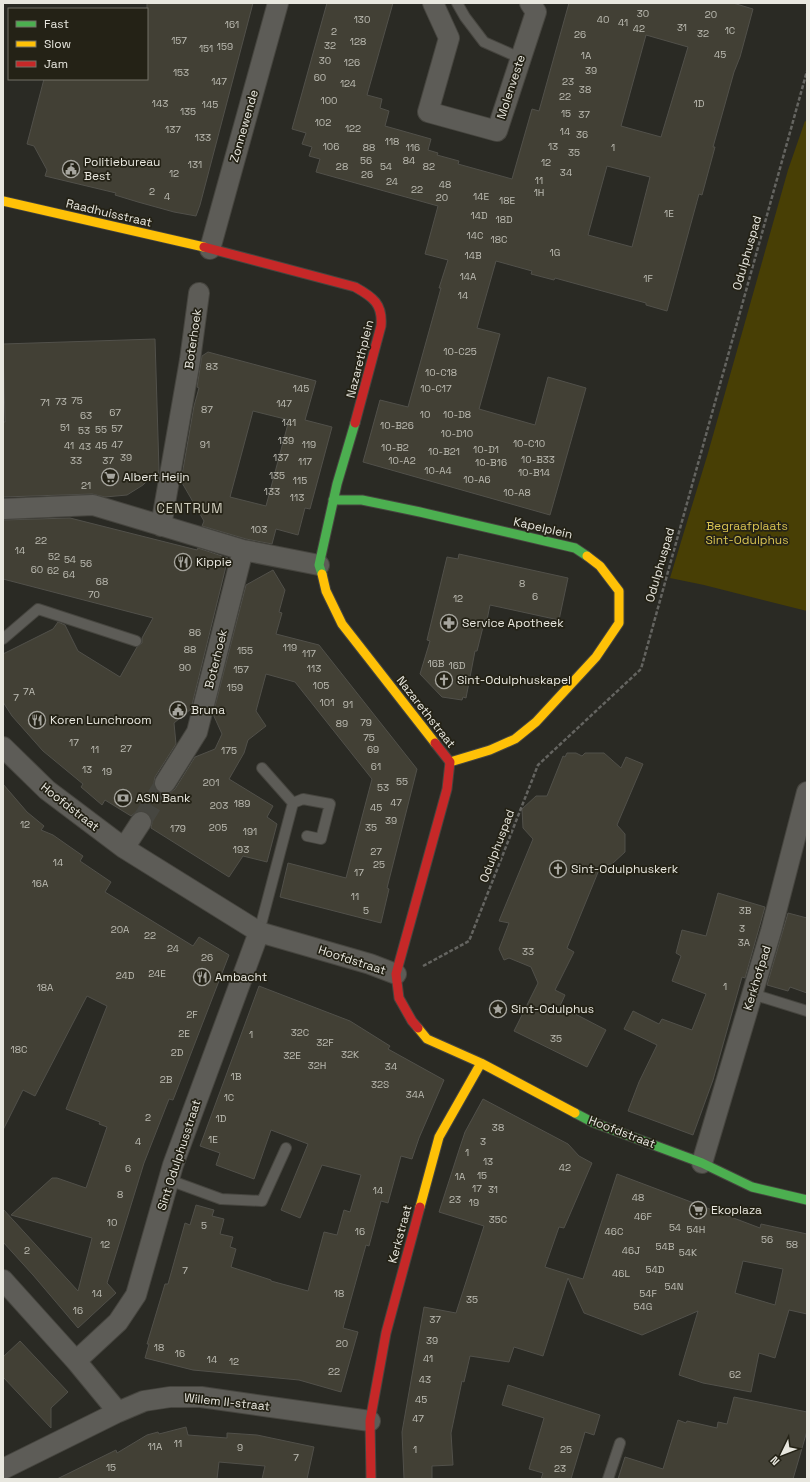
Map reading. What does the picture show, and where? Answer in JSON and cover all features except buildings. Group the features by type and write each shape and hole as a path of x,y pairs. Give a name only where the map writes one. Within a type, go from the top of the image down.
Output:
{"street":[{"name":"Zonnewende","path":"210,249 278,3"},
{"name":"Molenveste","path":"433,3 449,38 428,112 497,132 536,12 530,3"},
{"name":"Raadhuisstraat","path":"3,201 210,249"},
{"name":"Nazarethplein","path":"210,249 355,287 371,295 379,305 383,317 381,326 333,500"},
{"name":"Boterhoek","path":"161,526 190,360 199,293"},
{"name":"Nazarethstraat","path":"333,500 319,565 326,591 342,624 450,762 447,789 396,974"},
{"name":"Kapelplein","path":"333,500 362,500 575,548 600,566 619,590 619,623 596,657 536,722 515,739 490,750 450,762"},
{"path":"3,509 93,505 243,550 319,565"},
{"name":"Boterhoek","path":"165,783 197,732 243,550"},
{"name":"Hoofdstraat","path":"3,747 47,790 124,848 259,932 370,964 396,974 399,998 412,1021 427,1039 481,1063 592,1122 702,1163 752,1187 807,1200"},
{"name":"Kerkhofpad","path":"702,1163 771,931 807,792"},
{"path":"124,848 141,822"},
{"name":"Sint Odulphusstraat","path":"76,1361 118,1322 136,1295 173,1165 259,932"},
{"name":"Kerkstraat","path":"371,1479 370,1421 386,1332 439,1137 481,1063"},
{"path":"3,1280 76,1361 118,1412"},
{"name":"Willem II-straat","path":"3,1469 144,1400 170,1397 201,1397 370,1421"}],"lane":[{"name":"Molenveste","path":"457,3 465,17 484,42 511,54"},
{"path":"3,639 38,609 136,641"},
{"path":"262,768 293,803"},
{"path":"293,803 303,799 330,804 321,839 307,836"},
{"path":"259,932 293,803"},
{"path":"752,994 807,1011"},
{"path":"169,1180 221,1199 262,1201 286,1148"},
{"path":"608,1479 620,1443"}],"path":[{"name":"Odulphuspad","path":"396,974 422,966 469,941 538,765 641,669 807,71"}],"green space":[{"name":"Begraafplaats Sint-Odulphus","path":"805,121 807,122 807,611 670,578 708,453 788,170"}],"tunnel":[{"path":"141,822 165,783"}],"traffic: fast":[{"path":"322,574 319,565 337,484 355,423"},
{"path":"333,500 362,500 420,512 575,548 587,556"},
{"path":"575,1113 592,1122 702,1163 752,1187 807,1200"}],"traffic: slow":[{"path":"3,201 204,247"},
{"path":"450,762 490,750 515,739 536,722 596,657 619,623 619,591 600,566 587,556"},
{"path":"322,574 326,591 342,624 435,743"},
{"path":"418,1028 427,1039 481,1063 575,1113"},
{"path":"420,1207 439,1137 481,1063"}],"traffic: jam":[{"path":"204,247 355,287 367,294 376,302 380,312 381,326 355,423"},
{"path":"418,1028 412,1021 399,998 396,974 447,789 450,762 435,743"},
{"path":"371,1479 370,1421 386,1333 420,1207"}],"place":[{"name":"Politiebureau Best","path":"71,169"},
{"name":"Albert Heijn","path":"110,477"},
{"name":"Kippie","path":"183,562"},
{"name":"Service Apotheek","path":"449,623"},
{"name":"Sint-Odulphuskapel","path":"444,680"},
{"name":"Bruna","path":"178,710"},
{"name":"Koren Lunchroom","path":"37,720"},
{"name":"ASN Bank","path":"123,798"},
{"name":"Sint-Odulphuskerk","path":"558,869"},
{"name":"Ambacht","path":"202,977"},
{"name":"Sint-Odulphus","path":"498,1009"},
{"name":"Ekoplaza","path":"698,1210"}],"district":[{"name":"CENTRUM","path":"190,508"}]}
